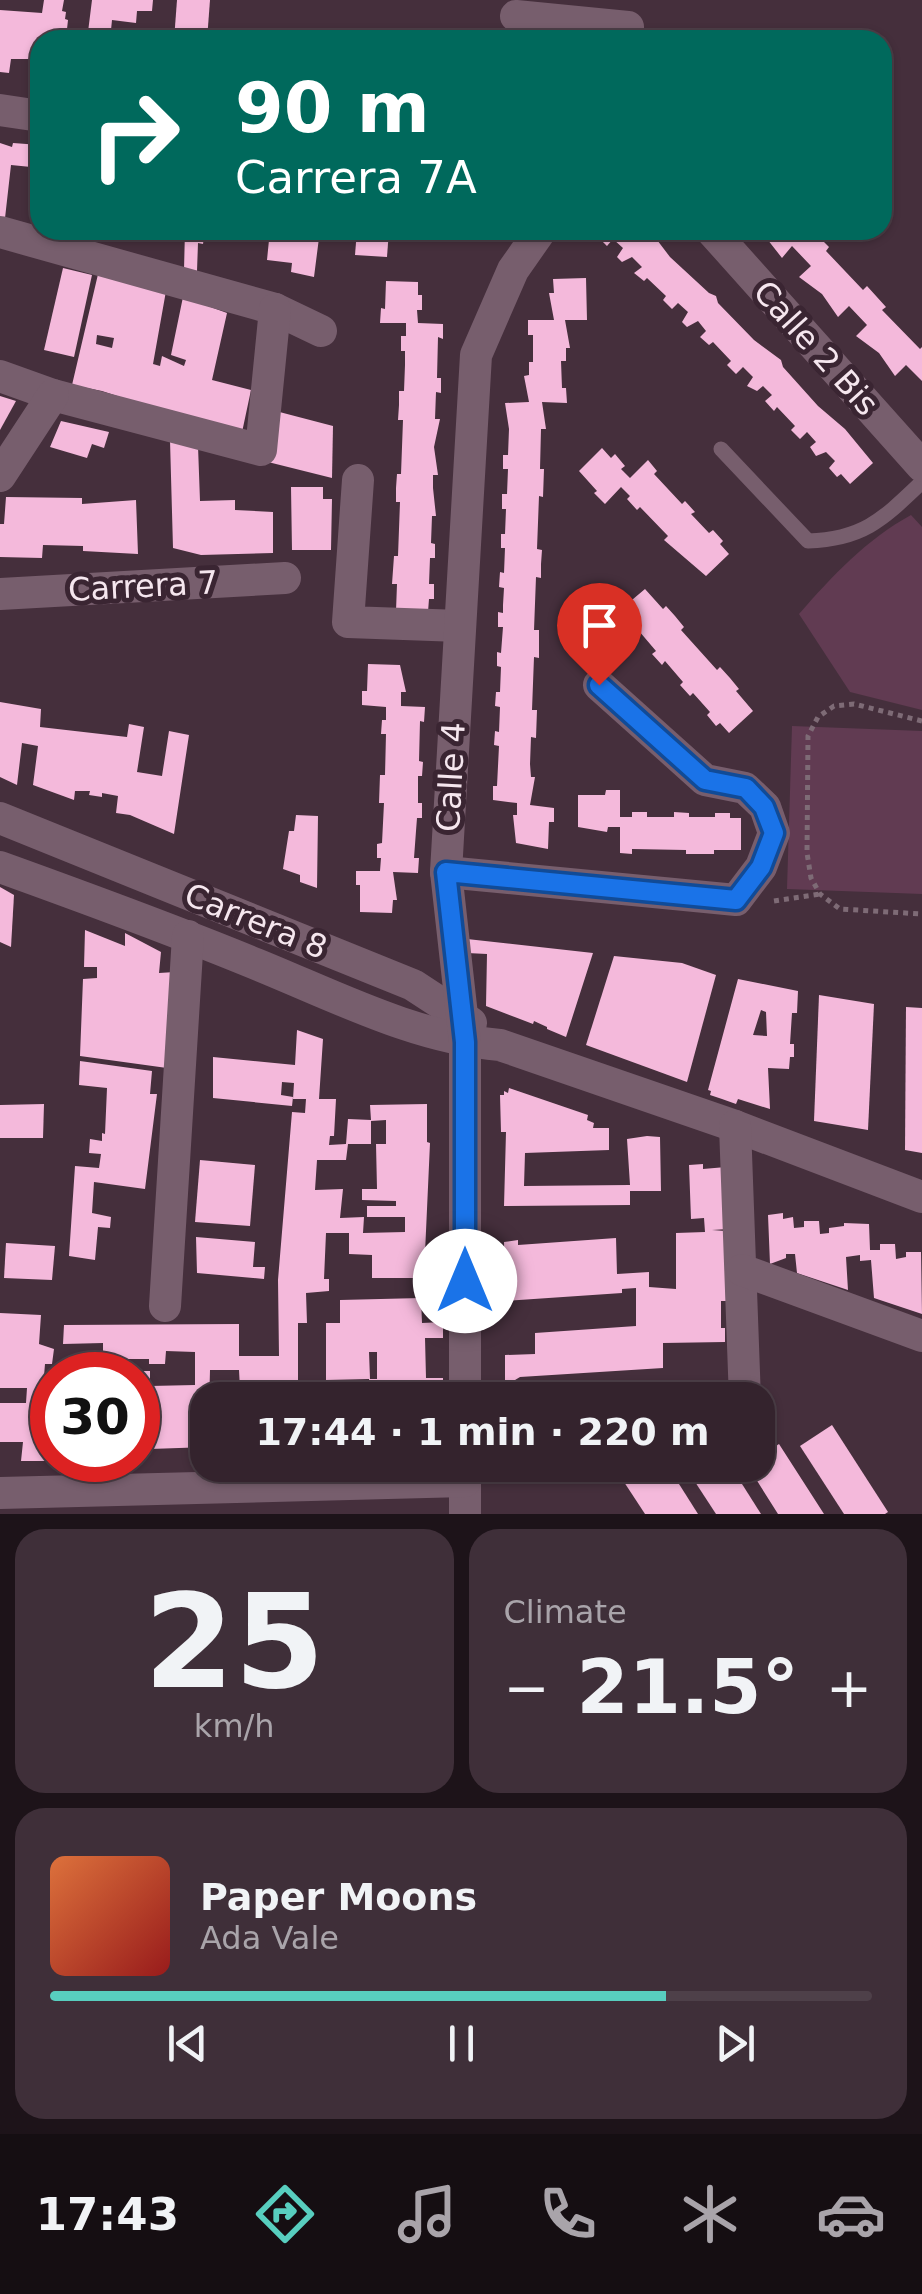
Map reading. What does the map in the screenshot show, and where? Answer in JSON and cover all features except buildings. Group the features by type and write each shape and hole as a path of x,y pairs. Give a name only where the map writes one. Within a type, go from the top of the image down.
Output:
{"street":[{"path":"516,16 628,22"},
{"path":"0,110 30,114"},
{"path":"0,232 275,310 321,332"},
{"name":"Calle 4","path":"465,1382 464,1029 446,872 476,355 513,270 534,240"},
{"name":"Calle 2 Bis","path":"719,240 922,466"},
{"path":"0,376 53,395 261,450 275,310"},
{"path":"0,476 53,395"},
{"path":"358,480 348,622 460,626"},
{"name":"Carrera 7","path":"0,594 286,578"},
{"path":"446,872 736,900 761,867 774,833 764,807 746,788 705,780 599,685"},
{"name":"Carrera 8","path":"0,818 413,985 464,1029 500,1046 735,1126 922,1197"},
{"name":"Carrera 8","path":"0,866 406,1024 464,1029"},
{"path":"165,1306 188,936"},
{"path":"735,1126 745,1382"},
{"path":"742,1270 922,1336"},
{"path":"0,1493 256,1482"},
{"path":"465,1482 466,1514"}],"lane":[{"path":"721,449 808,541 840,540 884,518 922,482"}],"path":[{"path":"922,721 854,704 834,706 818,716 808,736 807,852 811,878 820,894 840,909 922,914"}],"shaded area":[{"path":"911,515 922,527 922,710 850,692 799,614 851,559"},
{"path":"792,726 922,731 922,894 787,889"}],"route":[{"path":"465,1281 465,1042 446,872 736,900 761,867 774,833 764,807 746,788 705,780 599,685"}]}
